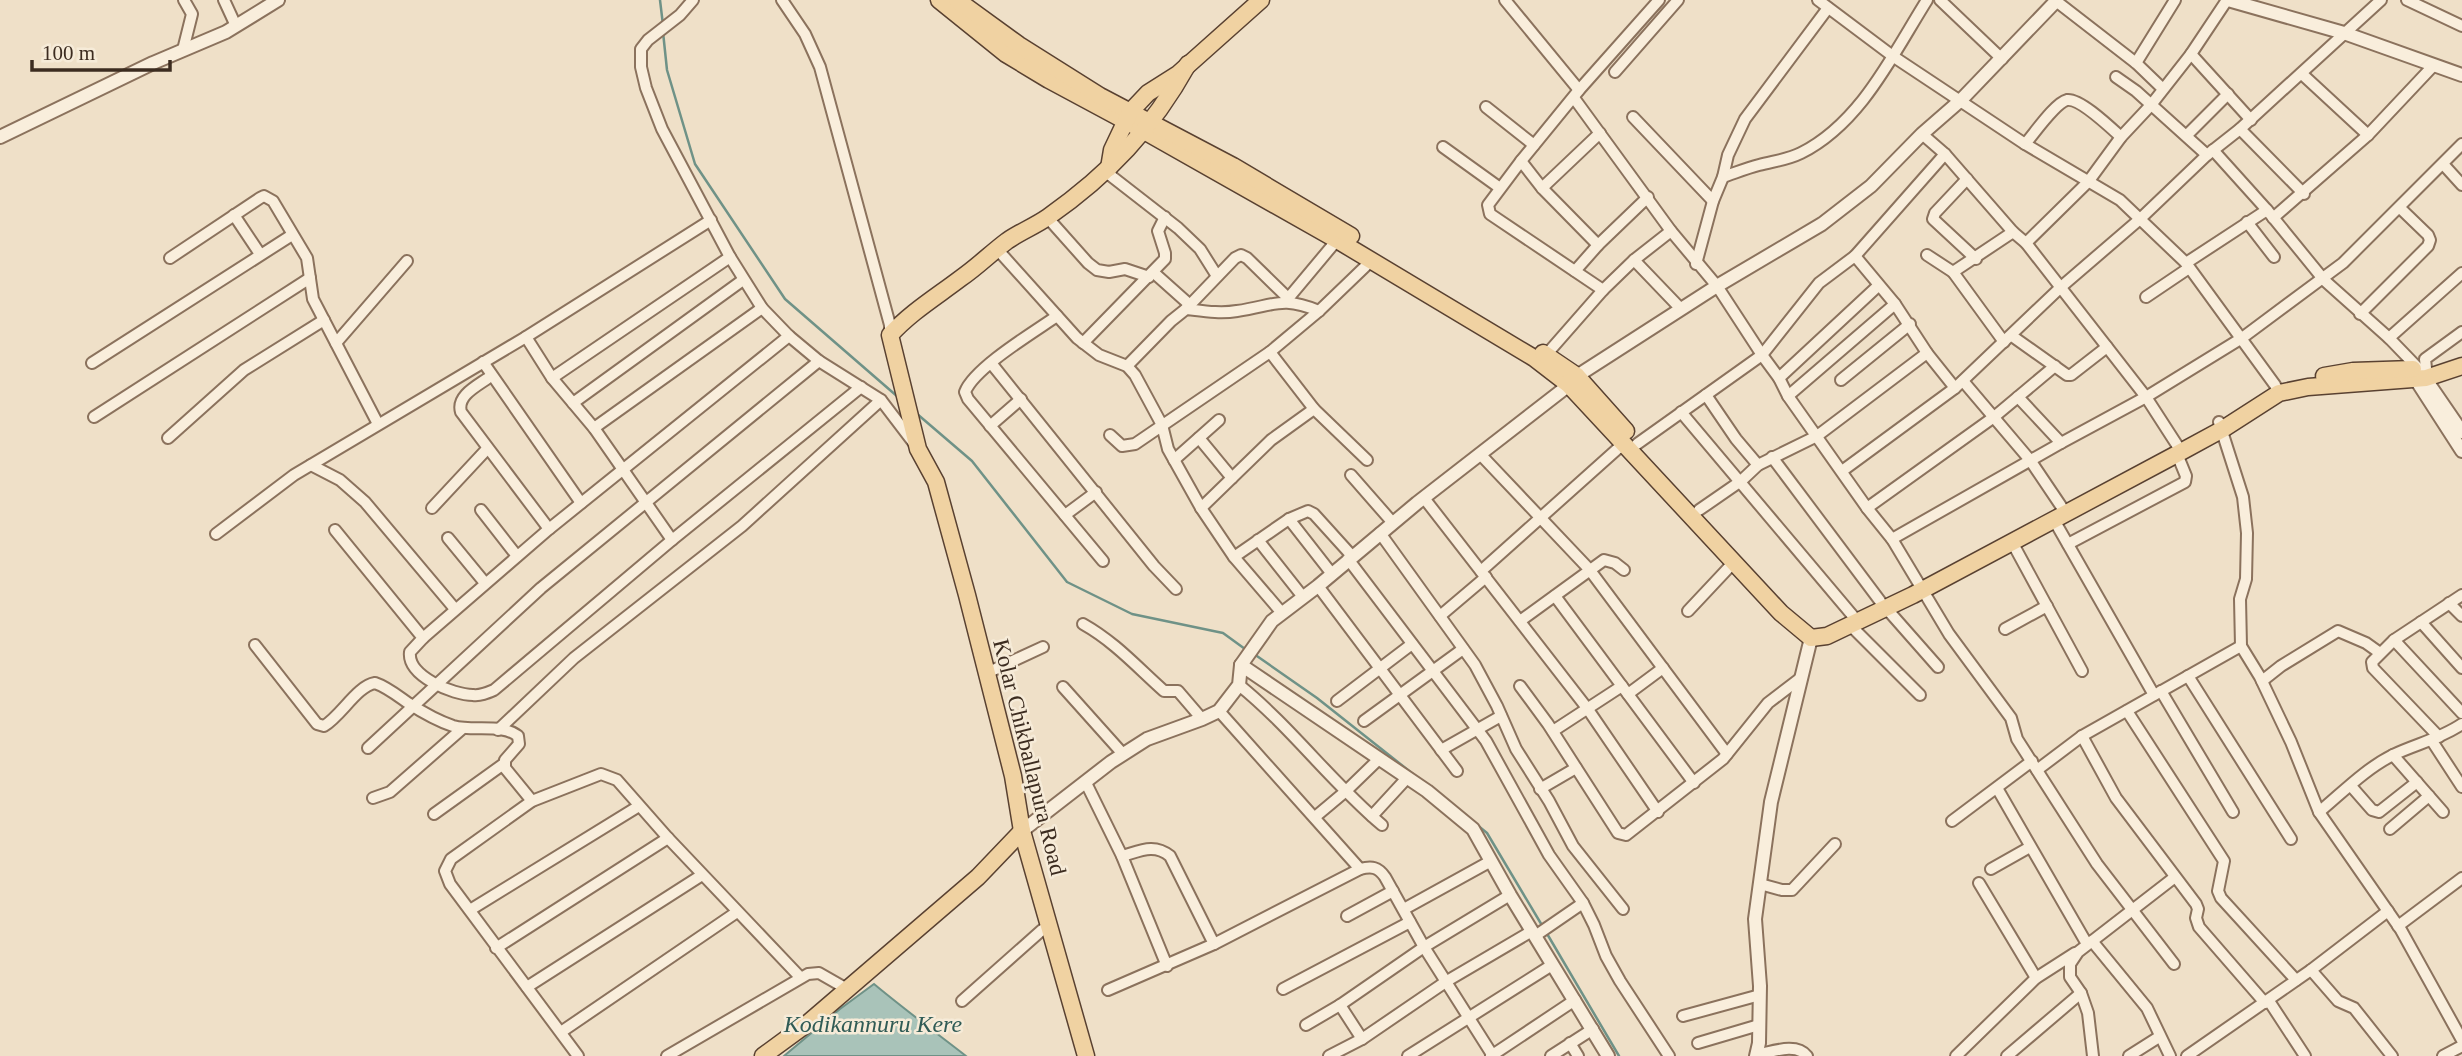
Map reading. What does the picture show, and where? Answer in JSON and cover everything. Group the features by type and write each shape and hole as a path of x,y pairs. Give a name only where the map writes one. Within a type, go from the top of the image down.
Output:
{"main road":[{"path":"939,0 1006,54 1111,109 1175,135 1268,187 1546,355 1573,380 1734,562 1781,612 1811,638 1827,636 2177,450 2221,426 2277,389 2462,366"},
{"path":"957,0 1111,109"},
{"path":"1111,109 1140,99 1178,74 1261,0"},
{"path":"763,1056 808,1023 978,877 1018,834 946,559 928,482 928,469 918,444 890,335 920,306 997,249 1047,218 1108,170 1148,126 1188,64"},
{"path":"1112,150 1128,117 1148,93"},
{"path":"1164,104 1163,123 1175,135"},
{"path":"1108,170 1112,150 1111,109"},
{"path":"1148,126 1573,380"},
{"path":"2417,370 2462,356"},
{"path":"1630,444 1699,510 1791,611 1808,624 1829,627 1851,621"},
{"name":"Kolar Chikballapura Road","path":"928,469 936,482 1013,776 1018,834 1075,1056"},
{"path":"1919,585 2012,542 2058,513"},
{"name":"Kolar Chikballapura Road","path":"1018,834 1086,1056"}],"street":[{"path":"183,50 191,14 184,0"},
{"path":"224,0 236,26"},
{"path":"0,137 236,26 278,0"},
{"path":"693,0 641,49 641,68 646,88 662,129 730,257 762,308 789,336 819,360 881,400 918,444"},
{"path":"782,0 805,34 820,67 890,325 890,335"},
{"path":"1505,0 1576,94 1600,133 1671,231 1717,286 1779,378 1788,396 1892,539 1949,634 2011,718 2017,739 2097,864 2174,964"},
{"path":"1603,290 1490,214 1488,205 1576,94 1660,0"},
{"path":"1615,72 1678,0"},
{"path":"1818,0 1894,57 2025,144 2120,200 2187,265 2277,389"},
{"path":"1723,177 1759,165 1782,161 1828,135 1872,90 1927,0"},
{"path":"1940,0 2002,58"},
{"path":"1018,834 1123,754 1147,739 1219,711 1239,685 1243,663 1272,621 1573,380 1717,286 1822,224 1871,186 1961,100 2056,0 2136,63 2162,88"},
{"path":"2136,63 2175,0"},
{"path":"1842,471 1959,385 2062,287 2140,219 2210,152 2251,120 2381,0"},
{"path":"2407,0 2462,26"},
{"path":"2026,243 2088,182 2121,137 2151,105 2162,88 2235,1 2344,33 2462,75"},
{"path":"1696,264 1728,155 1745,119 1828,8"},
{"path":"2191,54 2251,120"},
{"path":"2146,297 2247,222 2270,214 2304,194 2368,135 2433,66"},
{"path":"2302,74 2368,135"},
{"path":"2116,77 2210,152 2270,214 2323,279 2389,338 2417,370 2462,432"},
{"path":"2186,135 2228,94"},
{"path":"2025,144 2055,109 2064,101 2070,100 2081,104 2121,137"},
{"path":"1486,107 1534,145"},
{"path":"1633,117 1713,201"},
{"path":"2240,129 2304,194"},
{"path":"1542,187 1600,133"},
{"path":"1923,134 1945,154 2013,232 2026,243 2062,287 2146,397 2177,450 2186,476 2185,482 2068,544"},
{"path":"1892,539 2146,397 2242,338 2323,279 2400,208 2462,144"},
{"path":"1443,147 1500,188"},
{"path":"1440,616 1541,517 1630,444 1762,355 1819,283 1855,256 1945,154"},
{"path":"1521,161 1598,245"},
{"path":"2443,164 2462,185"},
{"path":"1108,170 1200,249 1217,276"},
{"path":"1967,179 1935,213 1933,219 1976,259"},
{"path":"1575,271 1648,197"},
{"path":"170,258 260,198 269,198 307,258 312,295 377,424"},
{"path":"2360,314 2428,246 2428,235 2400,208"},
{"path":"234,215 260,254"},
{"path":"1083,343 1165,259 1166,253 1157,231 1165,217"},
{"path":"1047,218 1097,270 1125,269 1151,274 1188,307 1236,312 1287,300 1319,312"},
{"path":"216,534 264,496 311,464 526,337 711,220"},
{"path":"2247,222 2274,257"},
{"path":"1546,355 1603,290 1634,260 1671,231"},
{"path":"1953,272 2013,232"},
{"path":"92,363 292,235"},
{"path":"1287,300 1336,240"},
{"path":"997,249 1083,343 1099,355 1127,366 1144,388 1163,425 1168,449 1201,508 1234,556 1282,613"},
{"path":"1127,366 1241,255 1287,300"},
{"path":"1927,255 1953,272 2008,339 2067,375 2071,375 2107,346"},
{"path":"1855,256 1910,324 1927,353 1994,417 2030,460 2058,513 2068,544 2157,693 2233,812"},
{"path":"552,378 730,257"},
{"path":"1634,260 1681,309"},
{"path":"336,343 407,261"},
{"path":"1110,435 1122,446 1128,446 1163,425 1270,352 1319,312 1371,261"},
{"path":"2389,338 2462,273"},
{"path":"94,417 310,278"},
{"path":"573,403 743,280"},
{"path":"1779,378 1878,286"},
{"path":"1788,396 1895,304"},
{"path":"594,428 762,308"},
{"path":"1057,316 991,363 967,386 965,392 990,426 1103,561"},
{"path":"168,438 244,370 324,320"},
{"path":"1841,380 1910,324"},
{"path":"2417,370 2425,359 2462,332"},
{"path":"789,336 549,529 423,638 410,652 410,661 419,673 434,686 468,695 477,696 494,690 672,540 861,387"},
{"path":"526,337 552,378 594,428 672,540"},
{"path":"1270,352 1314,409 1367,460"},
{"path":"1699,510 1741,481 1758,465 1817,436 1927,353"},
{"path":"368,748 541,588 819,360"},
{"path":"483,362 581,503"},
{"path":"991,363 1154,566 1176,589"},
{"path":"1867,508 1994,417 2055,366"},
{"path":"2417,370 2462,451"},
{"path":"491,376 461,398 459,406 487,449 549,529"},
{"path":"1706,395 1736,439 1758,465"},
{"path":"2018,397 2061,443"},
{"path":"500,727 574,658 742,526 881,400"},
{"path":"990,426 1021,400"},
{"path":"1201,508 1271,440 1314,409"},
{"path":"1681,412 1741,481 1851,621 1920,695"},
{"path":"1174,460 1219,420"},
{"path":"2221,426 2243,497 2247,533 2246,579 2240,599 2241,646 2262,681 2291,742 2319,812 2398,926 2462,1040"},
{"path":"1199,438 1232,478"},
{"path":"432,508 487,449"},
{"path":"1480,454 1590,569 1727,754"},
{"path":"1772,457 1883,604 1938,667"},
{"path":"311,464 340,480 365,502 455,609"},
{"path":"1351,475 1393,523"},
{"path":"1065,515 1096,492"},
{"path":"1423,498 1587,708 1658,812"},
{"path":"481,510 517,556"},
{"path":"1234,556 1304,511 1314,514 1350,558 1476,729 1510,781 1549,855 1583,903 1620,981 1669,1056"},
{"path":"1289,519 1332,574"},
{"path":"335,530 423,638"},
{"path":"1380,533 1486,684 1516,749 1573,846 1623,909"},
{"path":"448,538 485,583"},
{"path":"1258,540 1304,597"},
{"path":"2012,542 2082,671"},
{"path":"1520,621 1604,561 1624,570"},
{"path":"1688,611 1734,562"},
{"path":"1318,586 1457,771"},
{"path":"2462,594 2394,640 2372,662 2373,668 2436,739 2462,787"},
{"path":"1555,596 1694,783"},
{"path":"2449,603 2462,616"},
{"path":"2005,629 2047,606"},
{"path":"2421,621 2462,668"},
{"path":"1083,624 1120,649 1164,691 1178,691 1202,719"},
{"path":"2262,681 2338,632 2366,643 2380,653"},
{"path":"1807,1056 1796,1048 1756,1055 1760,995 1755,919 1771,802 1811,638"},
{"path":"2394,640 2462,713"},
{"path":"1337,701 1412,644"},
{"path":"255,645 317,724 324,726 332,721 372,683 416,704 451,725 463,728 500,727 519,736 519,744 505,763 434,814"},
{"path":"1952,821 1997,788 2082,736 2241,646"},
{"path":"987,673 1043,647"},
{"path":"1364,721 1463,649"},
{"path":"1243,663 1407,778 1474,829 1510,895 1536,933 1552,965 1608,1056"},
{"path":"1553,732 1587,708 1663,668"},
{"path":"2188,676 2291,839"},
{"path":"1520,686 1622,835 1626,835 1727,754 1768,703 1802,677"},
{"path":"1239,685 1270,709 1346,791 1382,825"},
{"path":"1063,687 1123,754"},
{"path":"1219,711 1360,869"},
{"path":"2127,711 2224,861 2218,891 2221,898 2296,980"},
{"path":"1441,750 1501,716"},
{"path":"2319,812 2393,755 2436,739 2462,724"},
{"path":"373,798 390,792 463,728"},
{"path":"2082,736 2116,798 2198,909 2196,918 2199,927 2267,1002 2305,1056"},
{"path":"2393,755 2443,812"},
{"path":"1315,817 1379,758"},
{"path":"505,763 507,772 532,802"},
{"path":"1540,789 1576,768"},
{"path":"578,1056 446,877 451,859 532,802 601,774 617,780 702,875 800,977"},
{"path":"1372,816 1407,778"},
{"path":"2351,786 2372,810 2379,812 2417,782"},
{"path":"1086,783 1122,856 1167,966"},
{"path":"1997,788 2090,943 2147,1008 2170,1056"},
{"path":"2390,828 2429,796"},
{"path":"470,910 639,806"},
{"path":"496,948 668,838"},
{"path":"1760,884 1792,890 1835,844"},
{"path":"1992,869 2030,847"},
{"path":"1122,856 1153,848 1162,849 1170,856 1214,944"},
{"path":"1404,909 1492,861"},
{"path":"1108,990 1214,944 1360,869 1371,866 1380,870 1492,1056 1575,1000"},
{"path":"527,987 702,875"},
{"path":"1956,1056 2036,978 2078,952 2130,909 2175,877"},
{"path":"2398,926 2462,878"},
{"path":"1979,883 2036,978"},
{"path":"1347,916 1393,891"},
{"path":"1306,1026 1424,947 1510,895"},
{"path":"1329,1056 1362,1038 1447,981 1536,933 1583,903"},
{"path":"2187,1056 2267,1002 2388,911"},
{"path":"561,1032 737,912"},
{"path":"1283,989 1410,922"},
{"path":"962,1002 1042,930"},
{"path":"2078,952 2070,964 2070,978 2081,993 2088,1013 2093,1056"},
{"path":"1408,1056 1552,965"},
{"path":"2311,970 2338,1001 2354,1008 2392,1056"},
{"path":"667,1056 800,977 818,973 848,989"},
{"path":"2007,1056 2081,993"},
{"path":"1683,1016 1760,995"},
{"path":"1340,1005 1362,1038"},
{"path":"1698,1043 1759,1025"},
{"path":"1550,1056 1593,1029"},
{"path":"2129,1056 2160,1037"},
{"path":"1570,1043 1578,1056"},
{"path":"2443,1056 2462,1046"}],"water":[{"name":"Kodikannuru Kere","path":"874,984 908,1011 966,1056 784,1056"}],"waterway":[{"path":"660,0 663,25"},
{"path":"663,32 667,70 695,164 785,299 898,397"},
{"path":"916,413 972,461 1067,582 1132,614 1223,633 1245,649"},
{"path":"1254,654 1317,698 1413,774"},
{"path":"1476,824 1487,833 1543,927"},
{"path":"1546,932 1619,1056"}]}
